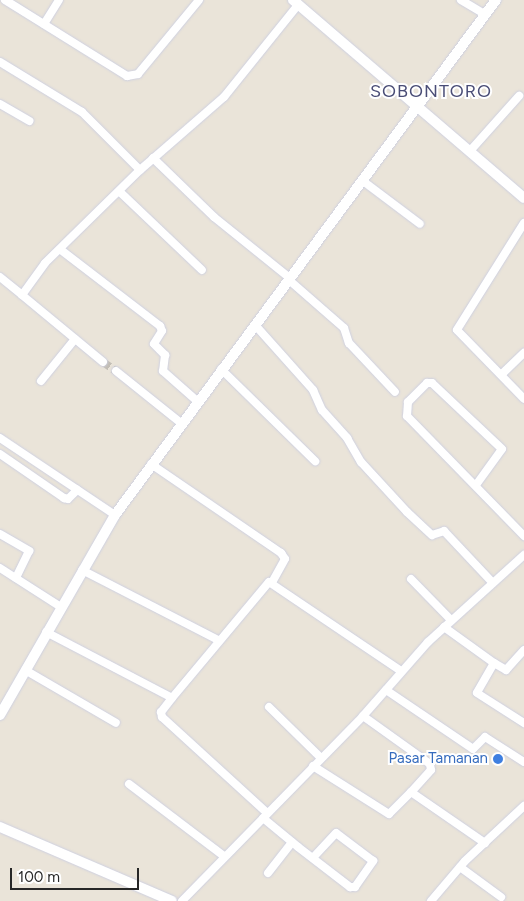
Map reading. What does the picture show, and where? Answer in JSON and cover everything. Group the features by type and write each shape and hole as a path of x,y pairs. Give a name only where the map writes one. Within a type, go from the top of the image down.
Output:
{"street":[{"path":"5,0 127,76 134,76 199,0"},
{"path":"44,24 58,0"},
{"path":"460,0 486,15"},
{"path":"0,715 115,515 181,422 256,326 289,279 419,108 496,0"},
{"path":"22,295 44,264 61,250 140,170 224,97 296,2 524,198"},
{"path":"0,62 82,112 140,170"},
{"path":"470,151 519,96"},
{"path":"0,104 29,121"},
{"path":"153,158 214,217 289,279 344,328 349,344 395,392"},
{"path":"364,181 420,224"},
{"path":"120,192 202,270"},
{"path":"524,223 458,327 524,399"},
{"path":"61,250 160,326 162,331 154,344 165,355 163,371 197,401"},
{"path":"0,277 103,362"},
{"path":"256,326 313,390 322,410 347,438 361,462 407,512 432,535 445,532 493,583"},
{"path":"41,381 74,339"},
{"path":"502,373 524,353"},
{"path":"221,369 315,461"},
{"path":"116,371 181,422"},
{"path":"476,485 502,449 432,383 426,383 408,402 405,412 524,536"},
{"path":"0,438 115,515"},
{"path":"0,454 67,500 76,490"},
{"path":"151,464 281,553 285,558 272,582 265,584 160,712 162,717 292,842 352,888 373,861 336,833 313,858"},
{"path":"0,534 29,552 16,578"},
{"path":"182,901 363,716 401,671 444,627 523,558"},
{"path":"0,568 61,607"},
{"path":"82,570 218,640"},
{"path":"411,579 451,620"},
{"path":"272,582 401,671"},
{"path":"444,627 506,670 524,650"},
{"path":"46,632 172,698"},
{"path":"494,663 477,692 524,724"},
{"path":"25,670 116,723"},
{"path":"386,690 473,749 485,737 524,762"},
{"path":"269,707 321,758"},
{"path":"313,766 389,814 411,792 430,770 430,764 363,716"},
{"path":"129,784 224,856"},
{"path":"411,792 485,843"},
{"path":"431,901 460,867 524,806"},
{"path":"0,827 172,901"},
{"path":"268,872 292,842"},
{"path":"460,867 501,897"}],"tunnel":[{"path":"103,362 116,371"}],"place":[{"name":"Pasar Tamanan","path":"498,759"}],"district":[{"name":"SOBONTORO","path":"431,91"}]}
